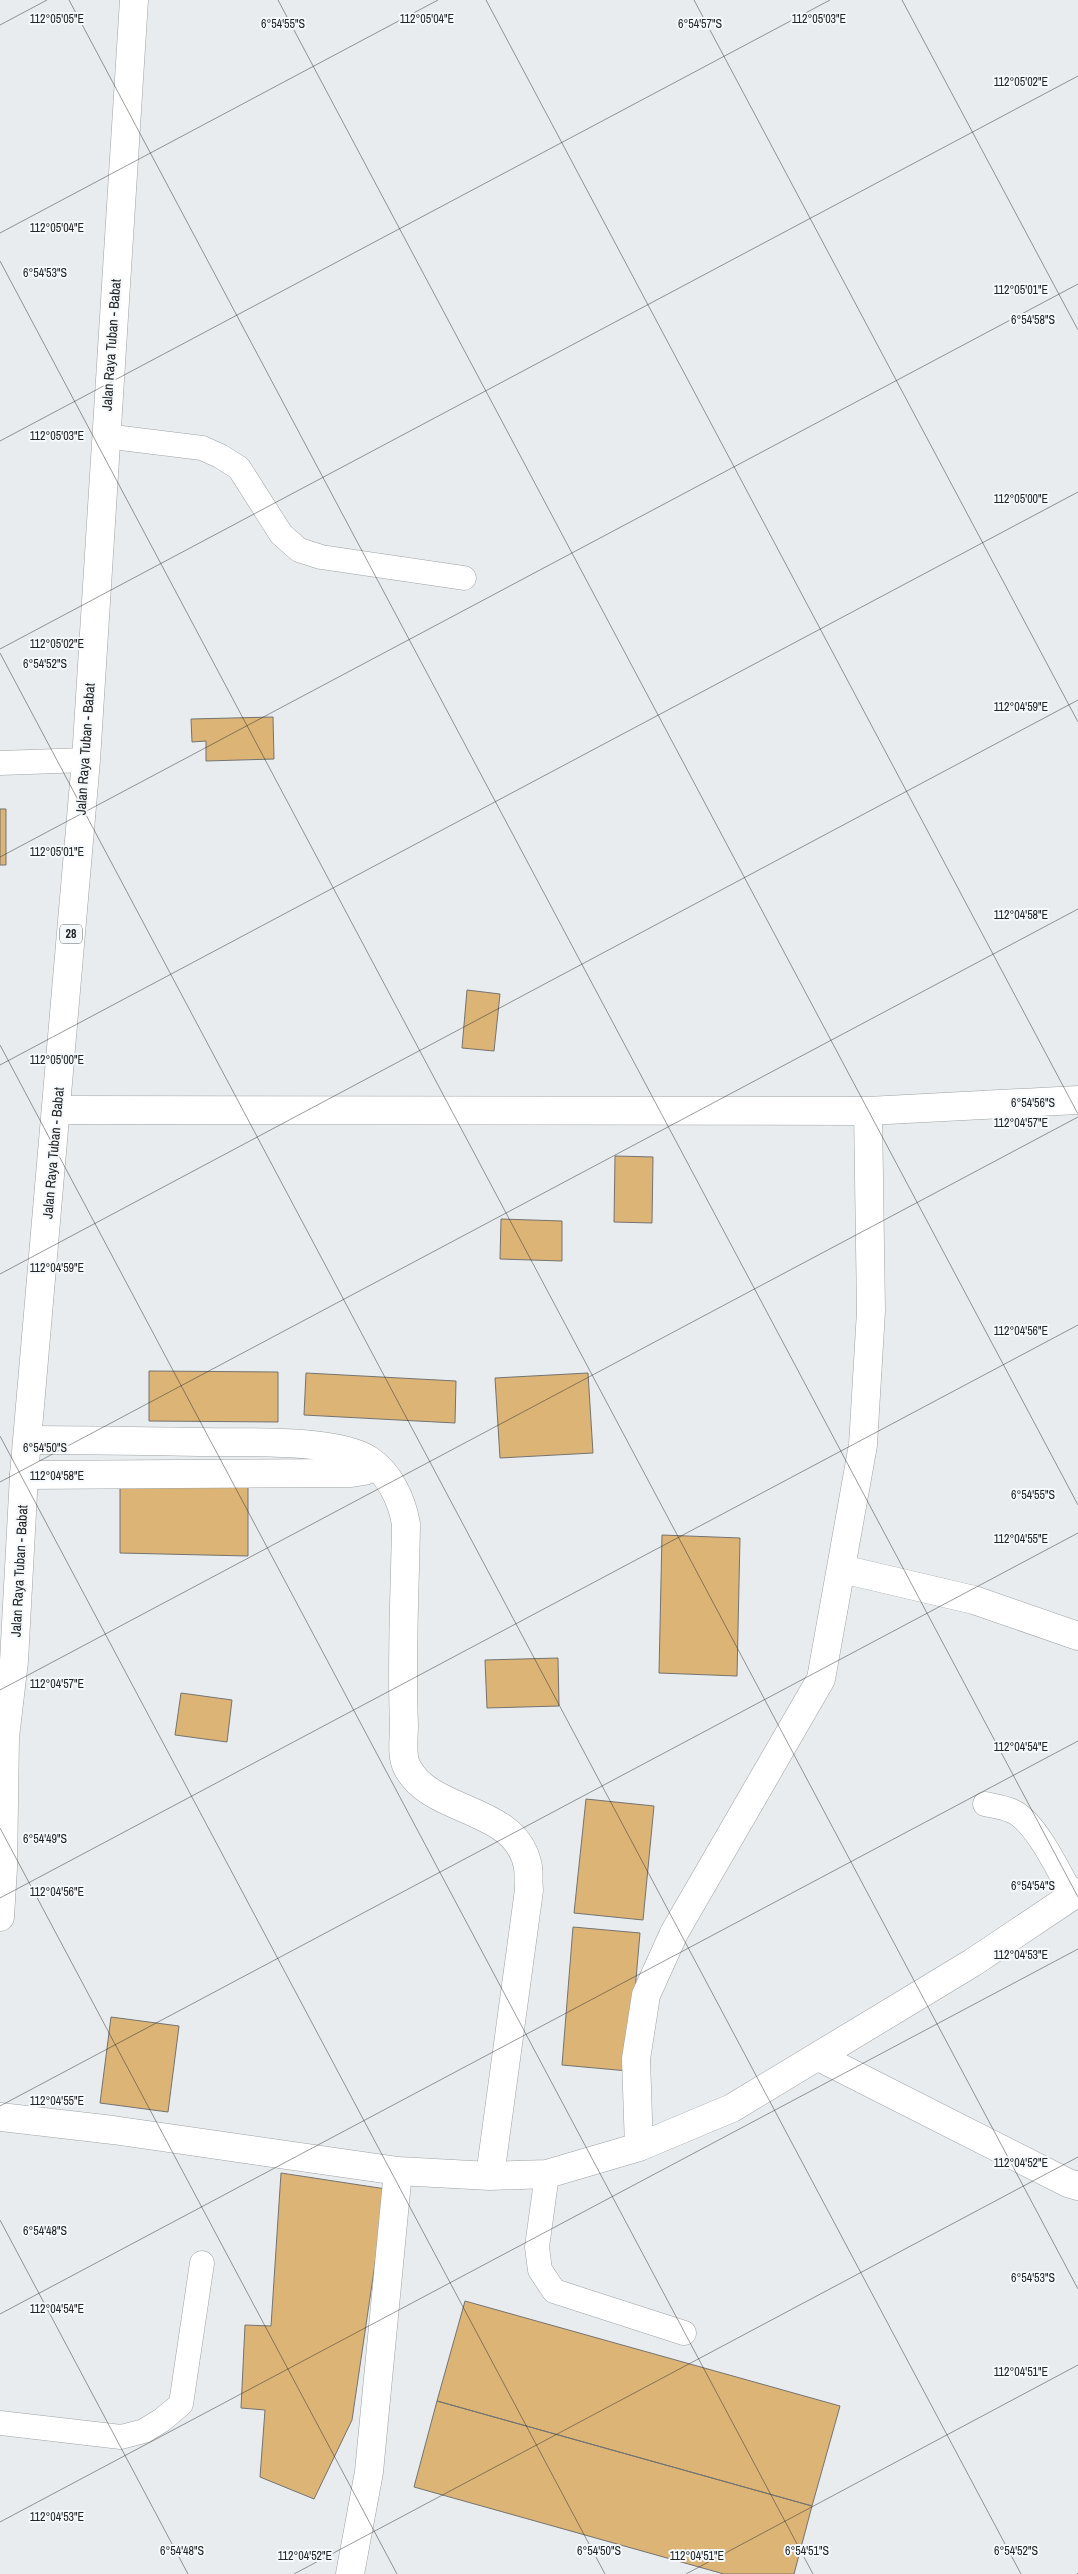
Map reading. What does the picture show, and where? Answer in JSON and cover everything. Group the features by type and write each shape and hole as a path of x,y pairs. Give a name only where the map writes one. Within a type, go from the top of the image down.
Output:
{"main road":[{"name":"Jalan Raya Tuban - Babat","path":"0,1916 2,1737 7,1661 57,1110 86,760 134,0"},
{"path":"57,1110 868,1112 1078,1100"},
{"path":"639,2147 636,2059 646,1995 674,1933 821,1679 863,1446 870,1331 868,1112"},
{"path":"28,1440 293,1443 353,1453 367,1459 376,1466 396,1491 403,1508 406,1524 403,1700 405,1764 413,1779 426,1790 484,1816 509,1834 521,1849 528,1866 529,1890 490,2176"},
{"path":"24,1475 351,1473 364,1471 376,1466"},
{"path":"842,1569 974,1600 1078,1636"},
{"path":"0,2117 113,2130 398,2171 490,2176 547,2174 639,2147 732,2108 819,2058 1075,1895"},
{"path":"819,2058 1068,2183 1078,2186"},
{"path":"350,2574 369,2472 398,2171"}],"lane":[{"path":"105,436 202,448 220,456 239,468 281,534 298,550 321,557 464,578"},
{"path":"0,763 86,760"},
{"path":"985,1804 1014,1811 1026,1823 1041,1840 1075,1895"},
{"path":"547,2174 537,2247 540,2270 554,2292 684,2333"},
{"path":"0,2423 121,2437 144,2431 162,2420 181,2404 202,2263"}],"building":[{"path":"273,717 274,759 206,761 206,741 192,742 191,719"},
{"path":"0,809 6,809 6,865 0,865"},
{"path":"467,990 500,994 494,1051 462,1048"},
{"path":"615,1156 653,1157 652,1223 614,1222"},
{"path":"501,1219 562,1221 562,1261 500,1259"},
{"path":"149,1371 278,1372 278,1422 149,1421"},
{"path":"306,1373 456,1381 455,1423 304,1415"},
{"path":"588,1373 593,1453 500,1458 495,1378"},
{"path":"120,1483 248,1486 248,1556 120,1553"},
{"path":"662,1535 740,1538 737,1676 659,1673"},
{"path":"558,1658 559,1706 487,1708 485,1660"},
{"path":"181,1693 232,1700 227,1742 175,1735"},
{"path":"586,1799 654,1806 643,1920 574,1913"},
{"path":"573,1927 640,1933 628,2071 562,2065"},
{"path":"111,2017 179,2026 168,2112 100,2103"},
{"path":"281,2173 386,2189 352,2420 314,2499 260,2477 265,2410 241,2408 245,2325 271,2326"},
{"path":"465,2301 840,2406 812,2506 437,2401"},
{"path":"437,2401 812,2506 794,2574 724,2574 414,2487"}]}
